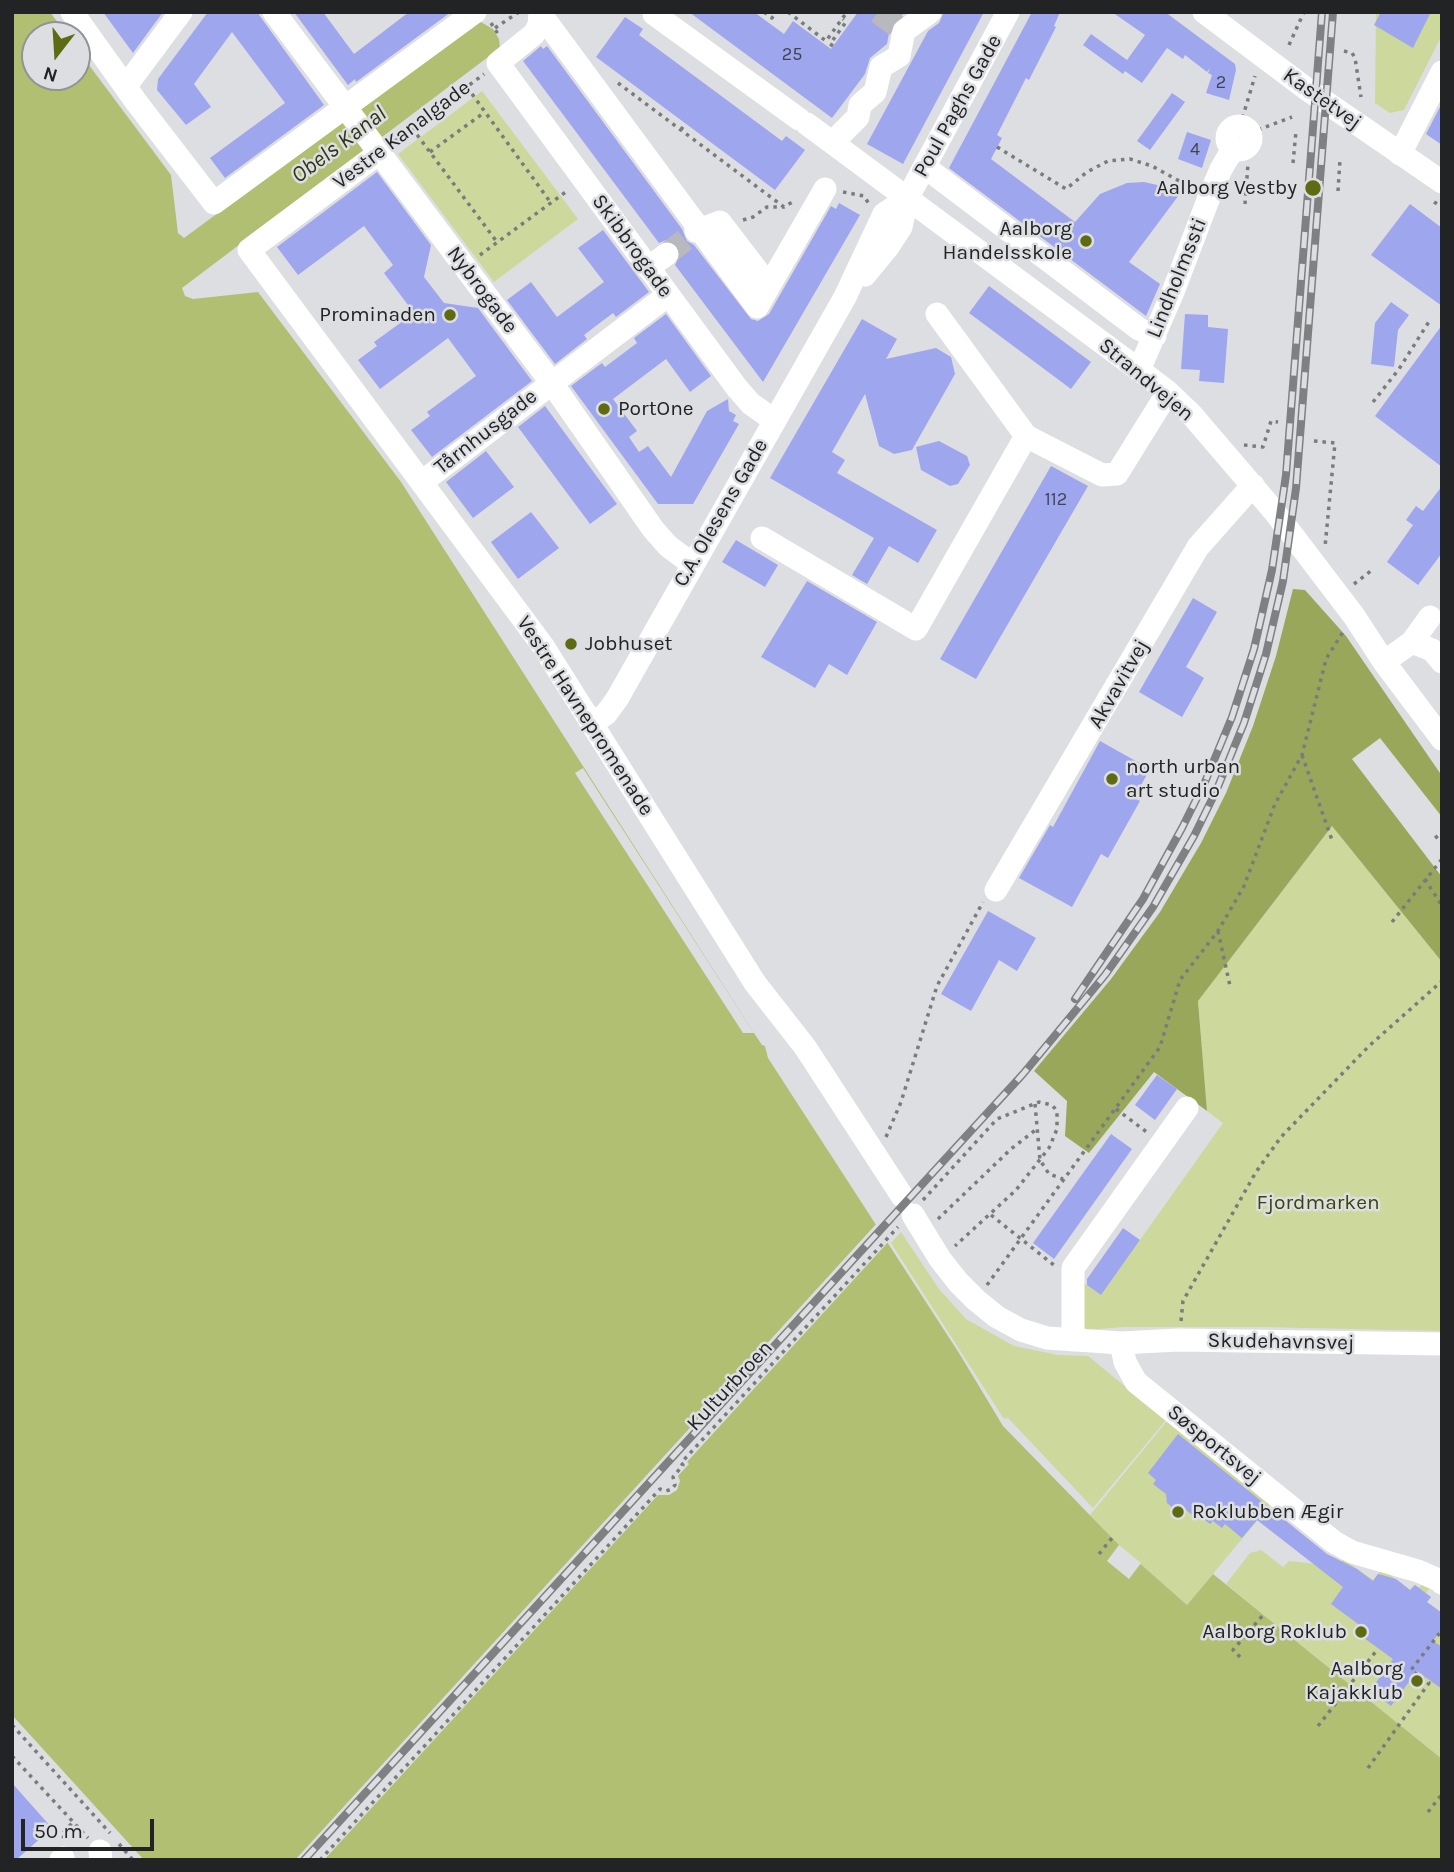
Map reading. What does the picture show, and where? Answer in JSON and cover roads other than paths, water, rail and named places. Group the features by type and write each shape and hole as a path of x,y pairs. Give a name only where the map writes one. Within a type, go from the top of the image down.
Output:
{"street":[{"path":"72,12 214,202 475,13"},
{"name":"Nybrogade","path":"274,12 551,382 653,529 692,564"},
{"path":"540,12 705,227 757,307 825,189"},
{"name":"Skibbrogade","path":"540,12 539,25 534,34 502,60 583,180 737,388 751,404 774,420"},
{"path":"840,135 858,117 860,105 876,92 881,67 899,56 902,30 930,12"},
{"name":"Poul Paghs Gade","path":"906,199 1008,12"},
{"name":"Kastetvej","path":"1204,12 1308,90 1442,182"},
{"name":"Strandvejen","path":"654,14 1168,392 1191,414 1253,485 1354,616 1384,662 1442,739"},
{"path":"126,86 184,16"},
{"path":"1400,154 1442,72"},
{"name":"Lindholmssti","path":"1139,370 1208,200 1242,139"},
{"name":"Vestre Kanalgade","path":"249,250 377,149"},
{"path":"925,167 1139,329 1155,336"},
{"name":"C.A. Olesens Gade","path":"591,723 606,714 617,699 845,297 880,220 884,214 906,199"},
{"name":"C.A. Olesens Gade","path":"845,297 888,247 901,227 906,199"},
{"name":"Vestre Havnepromenade","path":"249,250 543,646 755,983 805,1046 940,1259 958,1282 997,1317 1021,1330 1046,1338 1121,1343"},
{"path":"648,268 667,254"},
{"path":"1037,295 1058,268"},
{"name":"Tårnhusgade","path":"422,482 668,295"},
{"path":"937,314 1026,436 1101,475 1117,474 1168,392"},
{"path":"762,538 916,628 1026,436"},
{"name":"Akvavitvej","path":"996,890 1198,547 1253,485"},
{"path":"1384,662 1412,642 1430,617"},
{"path":"1412,642 1432,650 1442,662"},
{"path":"1073,1340 1073,1268 1188,1108"},
{"name":"Skudehavnsvej","path":"1121,1343 1178,1340 1442,1344"},
{"name":"Søsportsvej","path":"1121,1343 1125,1362 1136,1382 1334,1542 1352,1552 1418,1571 1442,1582"}],"water":[{"name":"Obels Kanal","path":"12,12 50,12 57,21 21,21 21,91 91,91 91,68 171,175 178,233 184,238 479,21 493,29 499,39 500,48 182,288 185,296 193,299 258,292 401,482 754,1033 765,1046 768,1058 959,1353 1003,1426 1119,1545 1187,1605 1213,1574 1442,1759 1442,1860 144,1860 12,1715"}],"tunnel":[{"path":"878,12 899,28"},
{"path":"667,254 696,231"}],"railway":[{"path":"1075,999 1143,899 1182,828 1232,717 1254,649 1272,570 1286,475 1322,12"},
{"path":"304,1860 1023,1074 1105,975 1153,907 1194,836 1244,723 1266,654 1283,581 1296,488 1333,12"}],"place":[{"name":"Aalborg Vestby","path":"1313,188"},
{"name":"Aalborg Handelsskole","path":"1086,241"},
{"name":"Prominaden","path":"450,315"},
{"name":"PortOne","path":"604,409"},
{"name":"Jobhuset","path":"571,644"},
{"name":"north urban art studio","path":"1112,779"},
{"name":"Roklubben Ægir","path":"1178,1512"},
{"name":"Aalborg Roklub","path":"1361,1632"},
{"name":"Aalborg Kajakklub","path":"1417,1681"}],"park label":[{"name":"Fjordmarken","path":"1318,1203"}]}
